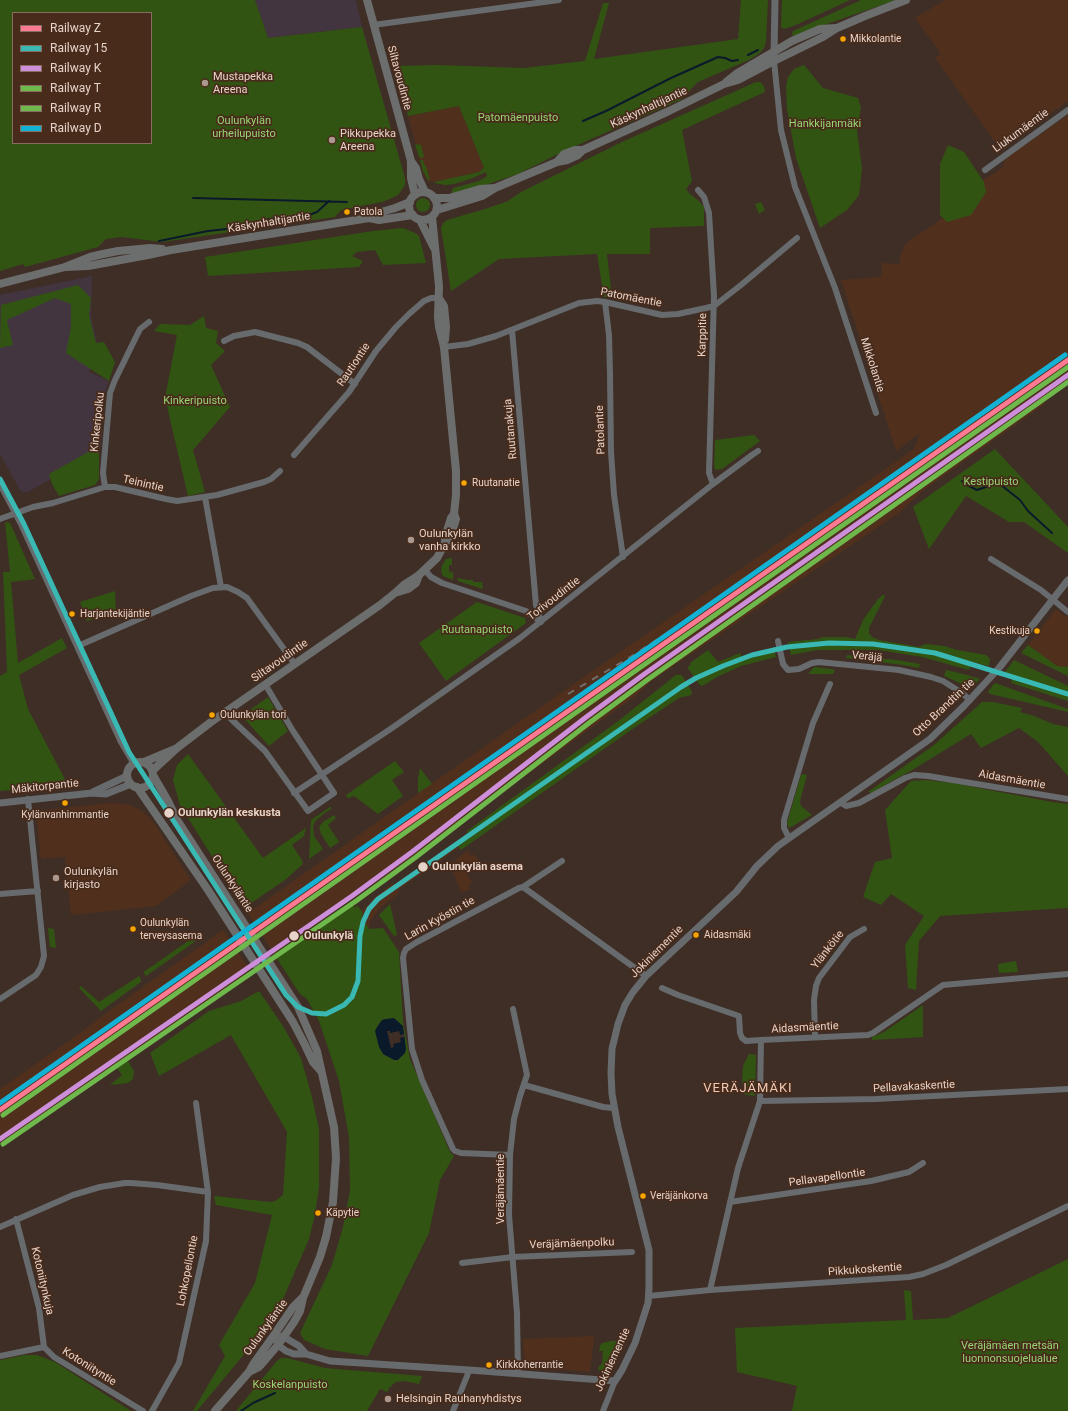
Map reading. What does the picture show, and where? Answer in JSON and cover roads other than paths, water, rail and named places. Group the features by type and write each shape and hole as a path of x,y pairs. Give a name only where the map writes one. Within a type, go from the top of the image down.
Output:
{"main road":[{"name":"Siltavoudintie","path":"367,0 411,161 411,178 415,195"},
{"name":"Käskynhaltijantie","path":"434,214 482,196 495,188 557,162 567,160 578,155 583,150 724,84 738,80 823,37 837,28 906,0"},
{"name":"Käskynhaltijantie","path":"724,84 736,74 774,51 804,36 820,29 837,28"},
{"name":"Siltavoudintie","path":"411,161 416,168 418,179 425,192"},
{"name":"Käskynhaltijantie","path":"434,198 448,198 480,189 495,188"},
{"path":"425,192 434,198 437,203 434,214 426,220 420,220 413,215 410,210 410,202 415,195 425,192"},
{"name":"Käskynhaltijantie","path":"0,284 65,267 88,266 171,250 369,218 378,213 410,202"},
{"name":"Siltavoudintie","path":"153,773 177,748 422,573 436,558 445,543 445,537 451,518 454,514 456,471 444,347 439,327 439,298 434,248 434,214"},
{"name":"Käskynhaltijantie","path":"369,218 378,220 413,215"},
{"name":"Siltavoudintie","path":"420,220 434,248"},
{"name":"Siltavoudintie","path":"144,762 177,748"},
{"path":"144,762 150,766 153,773 152,779 148,785 144,787 134,786 127,776 128,770 134,763 144,762"},
{"name":"Oulunkyläntie","path":"153,773 177,820 298,1007 318,1051 334,1127 336,1158 333,1202 324,1244 302,1298 300,1311 278,1345 259,1367 249,1372"},
{"name":"Oulunkyläntie","path":"134,786 208,890 293,1022 313,1062 321,1071"},
{"name":"Oulunkyläntie","path":"215,1411 249,1372 293,1307 302,1298"}],"street":[{"path":"374,25 559,0"},
{"name":"Mikkolantie","path":"775,0 774,61 781,130 796,188 835,288 876,413"},
{"name":"Liukumäentie","path":"985,170 1068,110"},
{"name":"Karppitie","path":"698,190 704,197 709,213 714,306 709,473 713,484"},
{"name":"Patomäentie","path":"444,347 468,344 512,330 579,303 597,301 605,302 662,315 678,314 714,306 797,238"},
{"name":"Rautiontie","path":"294,455 337,407 355,384 384,340 409,314 427,299 439,298"},
{"name":"Patolantie","path":"605,302 609,335 610,407 614,495 623,557"},
{"name":"Kinkeripolku","path":"105,487 103,473 110,393 114,380 140,328 149,322"},
{"name":"Ruutanakuja","path":"512,330 536,605 541,622"},
{"path":"224,342 234,336 255,332 295,342 308,347 355,384"},
{"name":"Torivoudintie","path":"294,793 392,728 520,638 713,484 758,451"},
{"name":"Teinintie","path":"0,519 16,512 105,487 116,487 178,501 205,497 264,482 271,479 280,471"},
{"path":"0,483 16,512 121,741 134,763"},
{"path":"205,497 221,587"},
{"path":"991,559 1041,590 1068,612"},
{"path":"422,573 442,583 526,610 541,622"},
{"name":"Otto Brandtin tie","path":"789,838 841,803 930,739 970,700 999,668 1068,580"},
{"path":"78,646 191,596 213,588 221,587 233,589 247,598 294,664"},
{"name":"Veräjä","path":"778,641 784,664 788,670 799,669 812,663 819,662 899,670 932,677 943,681 970,700"},
{"path":"226,712 231,719 265,751 294,793 308,810 334,793 293,731 265,684"},
{"path":"789,838 784,828 784,820 813,723 830,684"},
{"name":"Aidasmäentie","path":"841,803 846,806 859,803 905,778 914,775 1068,799"},
{"name":"Mäkitorpantie","path":"92,793 127,776"},
{"name":"Mäkitorpantie","path":"0,802 92,793 106,794 134,786"},
{"path":"0,999 36,975 43,964 44,953 28,799"},
{"name":"Jokiniementie","path":"603,1411 615,1381 635,1343 642,1324 649,1296 648,1246 613,1108 611,1073 615,1034 625,1005 646,976 736,892 757,866 789,838"},
{"path":"562,861 522,887 646,976"},
{"name":"Larin Kyöstin tie","path":"510,1155 461,1153 454,1151 422,1080 412,1049 403,958 406,949 417,942 522,887"},
{"path":"0,894 38,890"},
{"name":"Ylänkötie","path":"815,1037 814,993 819,978 850,937 864,929"},
{"name":"Aidasmäentie","path":"710,1290 738,1168 760,1101 762,1040 873,1033 943,985 1068,974"},
{"path":"662,988 738,1016 742,1038 746,1041 762,1040"},
{"name":"Veräjämäentie","path":"513,1009 527,1075 514,1120 510,1155 509,1215 517,1313 518,1374"},
{"path":"524,1085 604,1107 613,1108"},
{"name":"Pellavakaskentie","path":"760,1101 876,1099 1068,1089"},
{"name":"Lohkopellontie","path":"152,1411 179,1363 206,1241 208,1192 196,1103"},
{"name":"Pellavapellontie","path":"730,1202 871,1181 909,1172 923,1163"},
{"path":"0,1227 73,1194 100,1187 125,1183 157,1185 208,1192"},
{"name":"Pikkukoskentie","path":"649,1296 710,1290 877,1280 923,1274 946,1265 1068,1206"},
{"name":"Kotoniitynkuja","path":"16,1220 39,1308 44,1347"},
{"name":"Veräjämäenpolku","path":"462,1263 513,1257 632,1252"},
{"path":"274,1335 278,1345 294,1354 306,1354 330,1361 615,1381"},
{"path":"274,1335 284,1337 299,1346 306,1354"},
{"path":"0,1356 44,1347"},
{"name":"Kotoniityntie","path":"44,1347 54,1357 143,1411"},
{"path":"453,1411 468,1370"}],"water":[{"path":"394,1018 403,1026 406,1049 405,1053 398,1060 394,1060 383,1054 379,1047 375,1031 382,1020"}],"waterway":[{"path":"748,55 758,50"},
{"path":"583,121 718,57 732,61 738,60"},
{"path":"193,198 347,202"},
{"path":"159,241 208,231 236,228 274,218 309,215 317,212 329,201"},
{"path":"962,481 977,490 995,484 1001,485 1020,500 1028,511 1052,533"},
{"path":"241,1411 253,1403 275,1393"}],"railway":[{"path":"568,694 627,659 707,608"}],"rail line":[{"name":"D","path":"0,1103 1065,355"},
{"name":"Z","path":"0,1110 1068,360"},
{"name":"R","path":"3,1115 1068,367"},
{"name":"K","path":"0,1139 352,896 412,852 643,675 1068,375"},
{"name":"T","path":"3,1144 356,901 416,857 647,680 1068,382"},
{"name":"15","path":"0,479 24,524 129,752 286,995 298,1007 312,1013 326,1014 344,1005 352,997 358,981 360,936 363,922 369,909 378,899 681,687 696,678 723,666 752,655 787,647 829,643 873,644 935,653 1068,694"}],"place":[{"name":"Mikkolantie","path":"843,39"},
{"name":"Mustapekka Areena","path":"205,83"},
{"name":"Pikkupekka Areena","path":"332,140"},
{"name":"Patola","path":"347,212"},
{"name":"Ruutanatie","path":"464,483"},
{"name":"Oulunkylän vanha kirkko","path":"411,540"},
{"name":"Harjantekijäntie","path":"72,614"},
{"name":"Kestikuja","path":"1037,631"},
{"name":"Oulunkylän tori","path":"212,715"},
{"name":"Kylänvanhimmantie","path":"65,803"},
{"name":"Oulunkylän keskusta","path":"169,813"},
{"name":"Oulunkylän asema","path":"423,867"},
{"name":"Oulunkylän kirjasto","path":"56,878"},
{"name":"Oulunkylän terveysasema","path":"133,929"},
{"name":"Aidasmäki","path":"696,935"},
{"name":"Oulunkylä","path":"294,936"},
{"name":"Veräjänkorva","path":"643,1196"},
{"name":"Käpytie","path":"318,1213"},
{"name":"Kirkkoherrantie","path":"489,1365"},
{"name":"Helsingin Rauhanyhdistys","path":"388,1399"}],"district":[{"name":"VERÄJÄMÄKI","path":"748,1089"}],"park label":[{"name":"Patomäenpuisto","path":"518,118"},
{"name":"Hankkijanmäki","path":"825,124"},
{"name":"Oulunkylän urheilupuisto","path":"244,127"},
{"name":"Kinkeripuisto","path":"195,401"},
{"name":"Kestipuisto","path":"991,482"},
{"name":"Ruutanapuisto","path":"477,630"},
{"name":"Veräjämäen metsän luonnonsuojelualue","path":"1010,1352"},
{"name":"Koskelanpuisto","path":"290,1385"}]}
